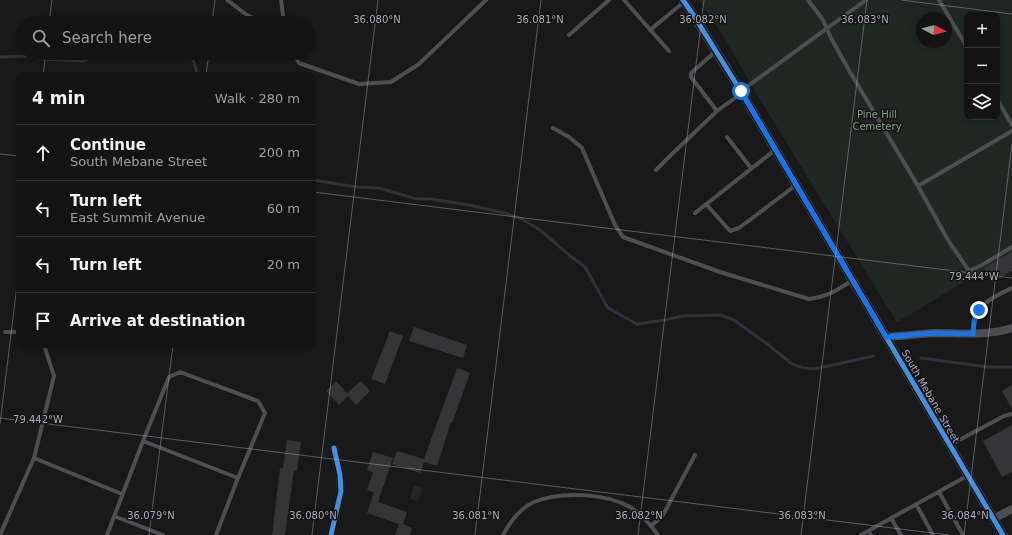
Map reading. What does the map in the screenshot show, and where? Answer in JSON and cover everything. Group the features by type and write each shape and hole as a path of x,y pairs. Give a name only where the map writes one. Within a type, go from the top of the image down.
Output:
{"street":[{"name":"South Mebane Street","path":"683,1 741,92 1002,535"},
{"path":"886,337 935,333 973,334 1012,328"},
{"path":"331,535 341,491 340,474 334,448"},
{"path":"993,519 1012,509"}],"lane":[{"path":"227,0 249,16"},
{"path":"281,0 283,16"},
{"path":"298,60 300,63 359,84 391,82 419,64 486,0"},
{"path":"569,36 608,0"},
{"path":"624,0 669,51"},
{"path":"808,0 828,28 831,38 850,72 918,186 948,240 969,271 1012,247"},
{"path":"656,170 717,112 741,92 866,0"},
{"path":"939,0 964,42"},
{"path":"650,30 683,1"},
{"path":"716,51 692,73 691,77 717,112"},
{"path":"1000,104 1012,125"},
{"path":"553,128 569,137 582,148 615,225 623,237 720,272 809,299 821,298 831,294 852,280"},
{"path":"918,186 1012,131"},
{"path":"727,137 751,168"},
{"path":"695,213 775,150"},
{"path":"706,204 730,231 738,228 796,185"},
{"path":"973,334 974,321 979,310 994,297 1012,288"},
{"path":"5,332 16,332"},
{"path":"0,535 34,458 54,376 45,348"},
{"path":"107,535 169,377 180,372 258,401 265,413 216,535"},
{"path":"949,445 1004,416 1012,414"},
{"path":"143,441 238,478"},
{"path":"651,526 663,515 695,455"},
{"path":"34,458 122,494"},
{"path":"861,535 869,533 891,518 968,476"},
{"path":"939,492 963,535"},
{"path":"503,535 506,528 518,513 533,502 551,497 572,495 613,500 630,507 647,520 658,535"},
{"path":"916,504 933,535"},
{"path":"114,516 163,535"},
{"path":"891,518 901,535"}],"green space":[{"name":"Pine Hill Cemetery","path":"699,0 1012,0 1012,253 899,321 896,321 756,93 724,37"},
{"path":"414,485 421,487 422,490 419,500 417,501 411,499 410,497"}],"building":[{"path":"1012,252 1012,271 992,282 984,268"},
{"path":"414,327 467,345 463,358 409,341"},
{"path":"390,331 403,336 385,384 371,379"},
{"path":"457,368 470,373 452,423 451,422 437,466 424,462 420,473 392,464 397,451 424,459"},
{"path":"336,381 347,393 361,381 370,391 356,405 348,396 339,405 326,391"},
{"path":"1012,385 1012,409 1002,391"},
{"path":"1012,425 1012,472 1002,477 983,441"},
{"path":"287,440 301,442 297,471 294,470 285,535 272,535 280,468 283,468"},
{"path":"373,452 393,458 378,502 407,512 403,524 412,528 410,535 395,535 399,524 367,513 374,492 367,490 373,472 367,470"}],"waterway":[{"path":"0,57 16,56"},
{"path":"61,60 86,60"},
{"path":"193,60 197,72"},
{"path":"316,180 357,187 379,188 417,199 430,199 469,205 505,213 522,219 540,230 585,267 608,308 637,324 682,316 721,315 734,320 792,364 803,368 814,369 874,356"},
{"path":"921,358 988,367 1012,367"}],"cycle path":[{"path":"683,0 742,93 1003,535"},
{"path":"331,535 341,491 340,475 334,448"}],"route":[{"path":"741,91 886,337 935,333 973,334 974,321 979,310"}]}
